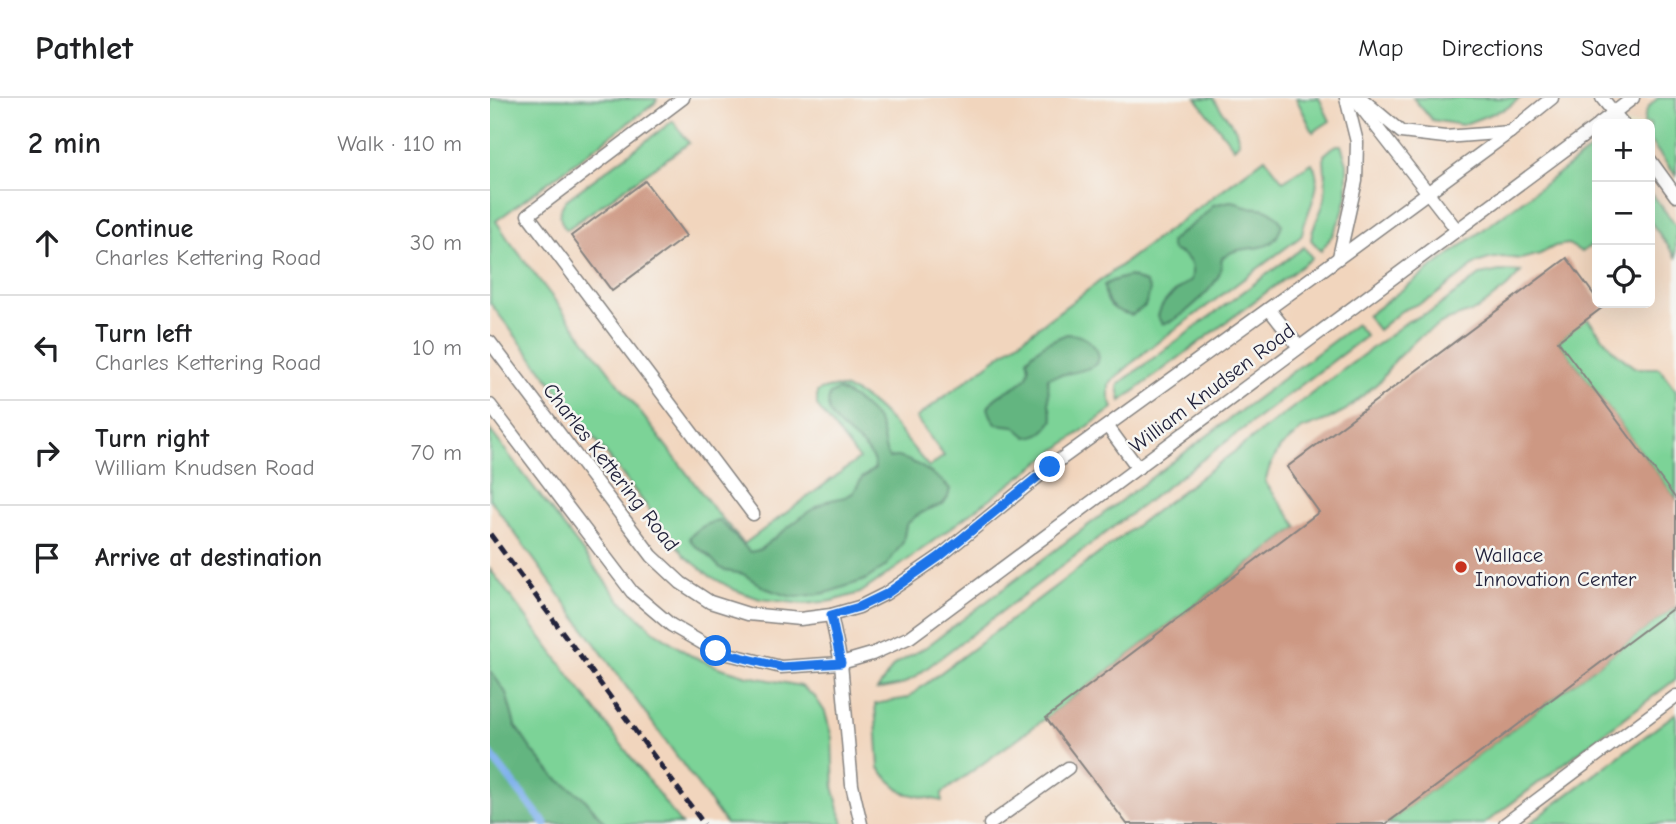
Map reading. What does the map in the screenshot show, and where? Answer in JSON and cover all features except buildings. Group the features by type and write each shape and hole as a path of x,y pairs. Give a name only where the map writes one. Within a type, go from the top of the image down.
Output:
{"lane":[{"path":"683,98 528,215 753,514"},
{"path":"1339,257 1356,181 1357,142 1346,98"},
{"path":"1354,98 1457,230"},
{"path":"1361,98 1401,132 1445,137 1510,132"},
{"name":"William Knudsen Road","path":"831,615 859,607 886,594 939,557 1050,467 1510,132 1552,98"},
{"path":"1602,98 1619,119"},
{"name":"William Knudsen Road","path":"1606,119 1633,98"},
{"name":"William Knudsen Road","path":"841,663 872,654 910,637 1592,129"},
{"path":"1655,167 1676,196"},
{"path":"1269,309 1299,347"},
{"name":"Charles Kettering Road","path":"490,342 652,556 681,583 710,602 748,614 800,618 831,615"},
{"path":"490,405 632,592 671,625 716,651 781,667 841,663"},
{"path":"1108,427 1138,468"},
{"path":"831,615 841,663 852,785 861,824"},
{"path":"1505,824 1676,695"},
{"path":"990,824 1068,768"}],"shaded area":[{"path":"490,98 1676,98 1676,824 490,824"}],"green space":[{"path":"490,98 657,99 496,221 715,510 744,544 859,459 817,406 817,392 833,387 849,390 865,398 894,426 929,467 944,456 916,418 1265,158 1283,181 1312,163 1317,181 1302,235 1146,351 1115,378 1109,385 1113,408 860,593 832,601 805,604 760,599 735,590 710,576 685,556 490,303"},
{"path":"1196,98 1213,98 1236,130 1239,142 1234,148"},
{"path":"1296,98 1319,98 1330,121 1313,132"},
{"path":"1413,98 1520,98 1507,108 1462,125 1432,120"},
{"path":"1658,98 1676,98 1676,176 1655,148 1655,119 1645,119 1652,103"},
{"path":"673,121 689,143 566,230 560,215 566,200"},
{"path":"1341,145 1347,163 1347,196 1342,215 1321,251 1311,240 1325,196 1324,155"},
{"path":"1592,149 1592,245 1582,252 1568,244 1521,259 1489,259 1477,263 1432,298 1401,311 1378,330 1367,316"},
{"path":"1655,198 1676,226 1676,257 1655,228"},
{"path":"1230,201 1273,213 1282,224 1278,234 1263,247 1232,252 1222,258 1219,275 1209,289 1177,318 1162,324 1158,317 1162,305 1191,280 1192,274 1189,261 1172,250 1170,242 1204,216 1213,205"},
{"path":"1304,247 1312,258 1121,401 1118,387 1120,383"},
{"path":"1500,271 1521,272 1507,287 1477,310 1448,320 1419,337 1396,359 1380,381 1346,410 1302,429 1280,448 1265,482 1298,527 1046,718 942,793 942,801 904,793 879,768 875,704 907,698 1408,321 1432,311 1480,275"},
{"path":"1129,276 1146,283 1150,290 1145,306 1132,315 1111,306 1106,298 1104,285"},
{"path":"1587,318 1613,350 1635,368 1659,368 1676,390 1676,499 1558,341"},
{"path":"1356,324 1366,336 915,677 901,685 877,690 894,665 926,647"},
{"path":"1067,334 1081,336 1089,341 1098,354 1098,361 1085,370 1048,378 1053,420 1048,427 1039,434 1027,437 1014,426 996,424 988,408 993,401 1027,376 1027,359 1031,354"},
{"path":"838,390 862,405 878,421 889,458 907,460 927,470 950,489 948,497 943,504 916,516 906,525 903,542 886,566 865,580 826,593 789,596 765,588 743,574 719,567 689,538 703,526 720,521 750,552 759,550 808,512 827,501 853,493 862,478 875,468 865,449 831,416 828,406 830,394"},
{"path":"490,430 619,599 653,630 690,655 718,667 801,686 815,697 825,712 832,738 834,790 843,824 726,824 490,499"},
{"path":"490,569 681,824 490,824"},
{"path":"1676,606 1676,679 1484,824 1386,824"},
{"path":"490,670 506,693 515,725 533,752 555,777 583,797 606,824 493,824 490,820"},
{"path":"1676,713 1676,824 1529,824"}],"waterway":[{"path":"490,754 545,824"}],"railway":[{"path":"490,534 704,824"}],"place":[{"name":"Wallace Innovation Center","path":"1461,567"}],"route":[{"path":"716,651 781,667 841,663 831,615 859,607 886,594 939,557 1050,467"}]}
